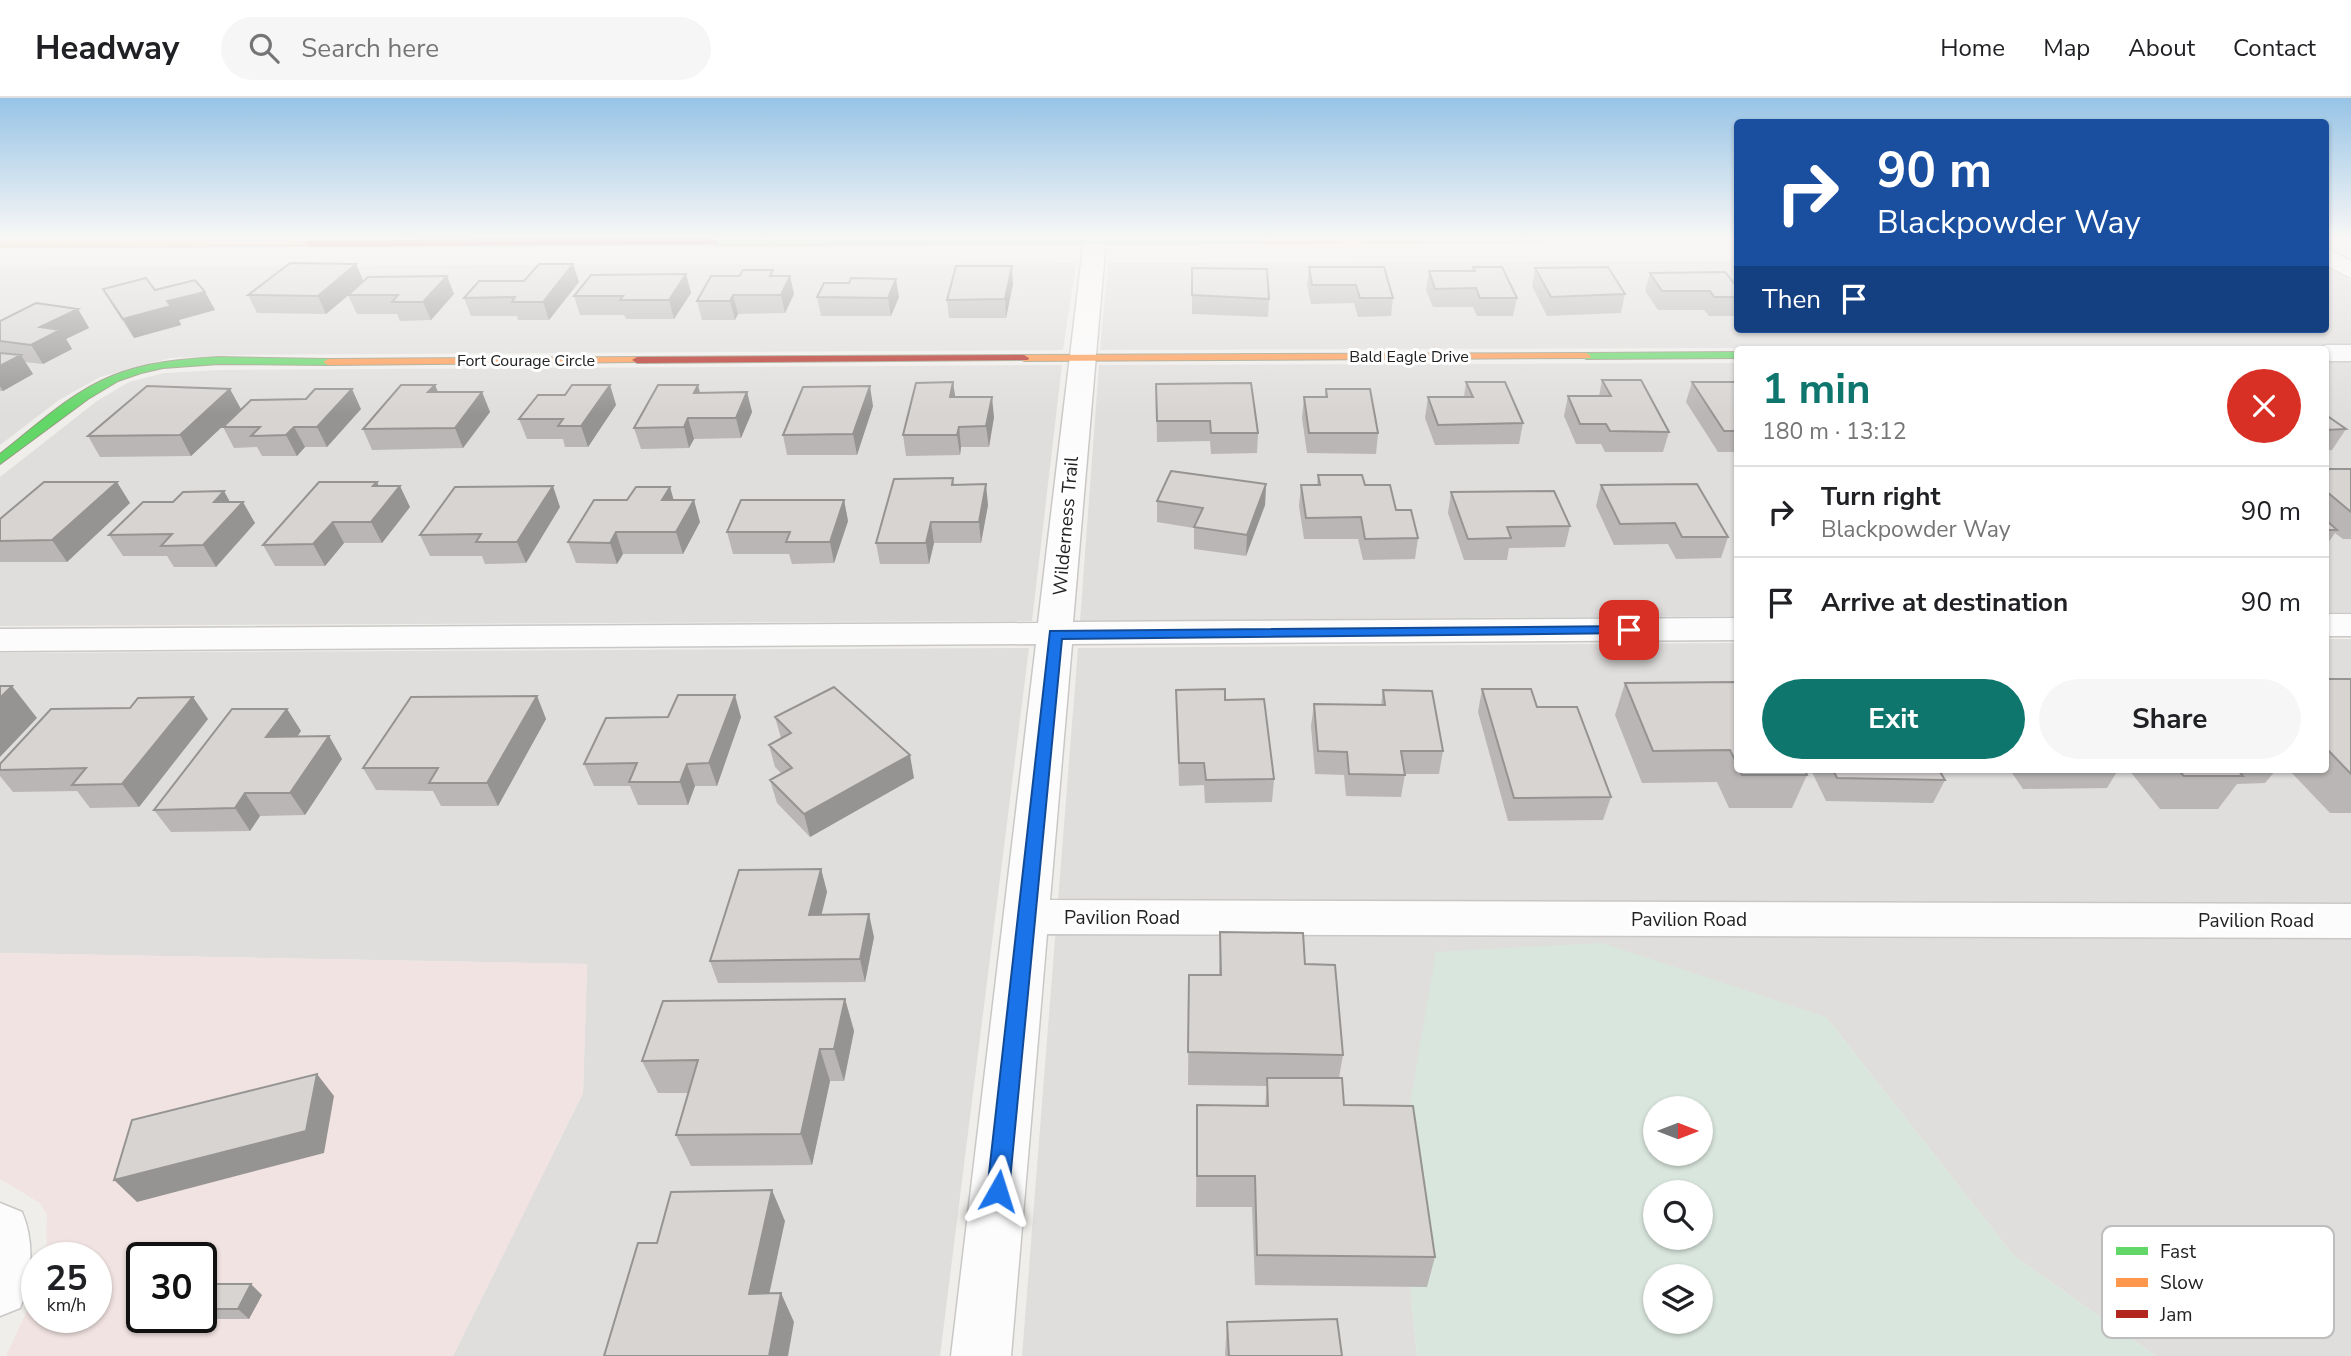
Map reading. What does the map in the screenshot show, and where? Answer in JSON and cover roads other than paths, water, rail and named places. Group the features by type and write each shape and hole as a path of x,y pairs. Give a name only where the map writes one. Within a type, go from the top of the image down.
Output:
{"main road":[{"name":"Bald Eagle Drive","path":"1080,358 1734,355"},
{"name":"Fort Courage Circle","path":"0,460 79,400 117,378 164,366 241,362 1080,358"}],"street":[{"name":"Wilderness Trail","path":"981,1356 1088,298"},
{"path":"2329,353 2351,353"},
{"path":"2329,625 2351,625"},
{"path":"0,640 1734,629"},
{"name":"Pavilion Road","path":"1026,917 2351,921"},
{"path":"0,1228 4,1231 0,1288"}]}
